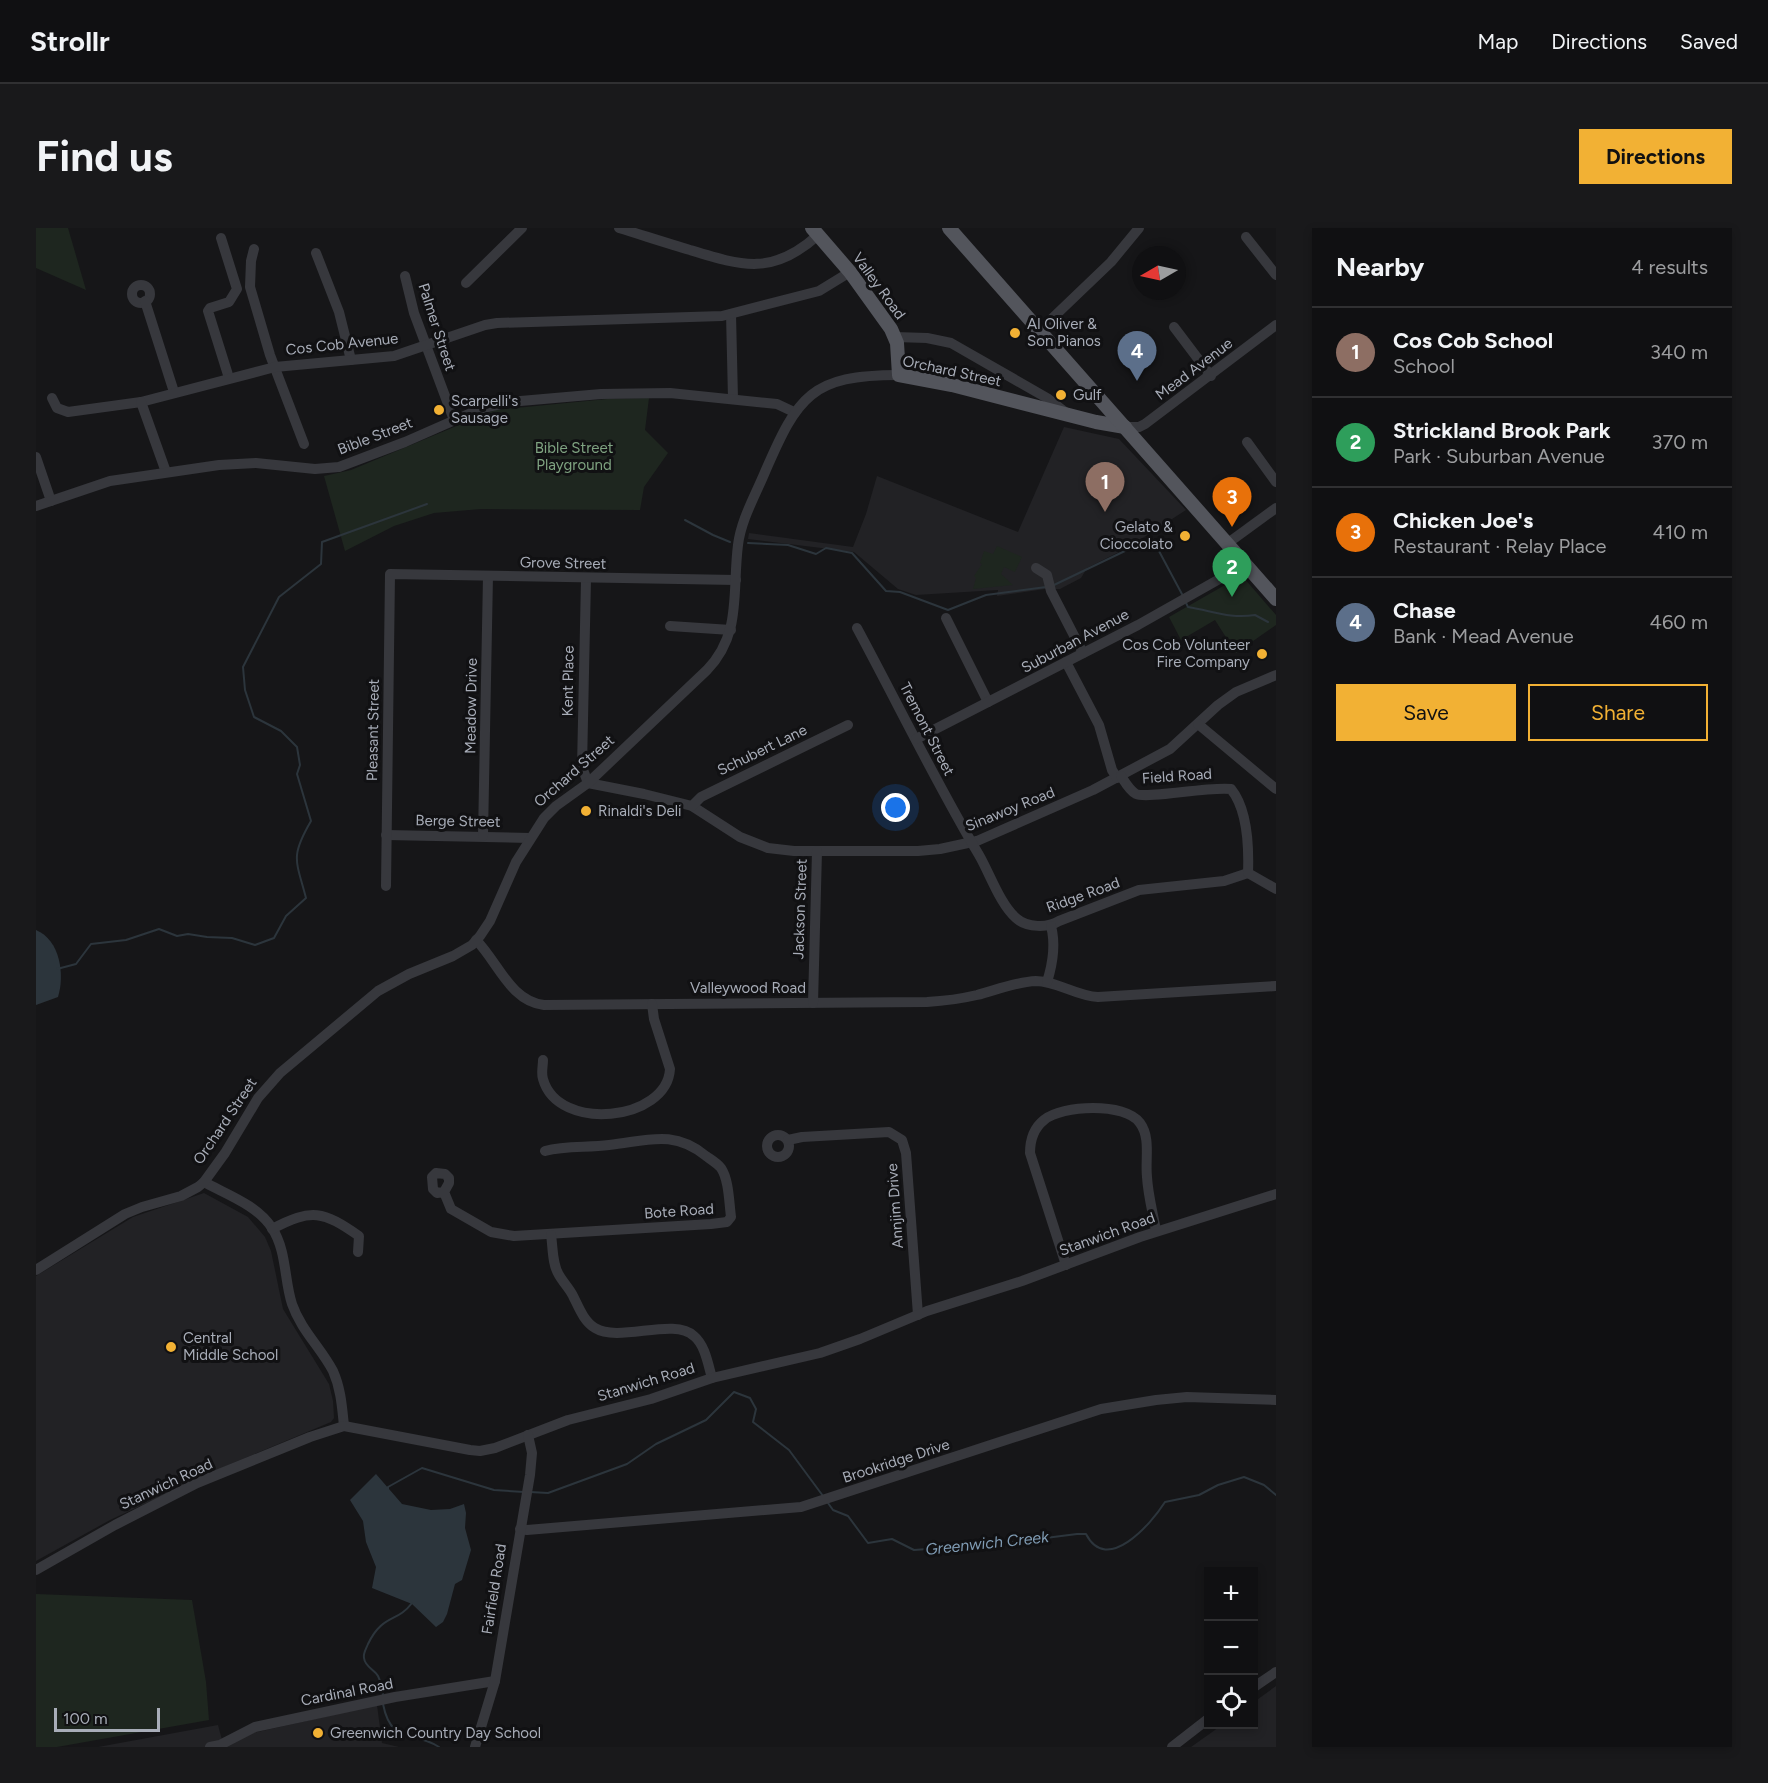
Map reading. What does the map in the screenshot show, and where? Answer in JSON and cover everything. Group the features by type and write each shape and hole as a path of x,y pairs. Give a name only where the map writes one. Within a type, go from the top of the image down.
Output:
{"main road":[{"path":"949,228 1276,599"},
{"name":"Valley Road","path":"815,231 886,320 895,337 899,375"},
{"name":"Orchard Street","path":"899,375 934,381 1070,416 1125,427"}],"street":[{"path":"466,283 522,228"},
{"path":"619,228 729,262 749,265 782,258 800,249 815,231"},
{"path":"1040,330 1111,262 1139,228"},
{"path":"1246,237 1276,276"},
{"path":"221,238 237,289 229,303 210,308 208,311 229,378"},
{"path":"254,249 250,287 275,367 304,444"},
{"path":"316,253 339,312 351,360"},
{"name":"Cos Cob Avenue","path":"52,398 57,408 68,412 141,402 275,367 394,356 485,326 503,323 681,318 731,314 819,291 850,272"},
{"name":"Palmer Street","path":"405,276 414,313 454,420"},
{"path":"145,301 174,392"},
{"path":"731,314 733,399"},
{"name":"Mead Avenue","path":"1125,427 1139,427 1145,424 1276,325"},
{"path":"1174,327 1211,376"},
{"name":"Valley Road","path":"895,337 927,338 951,343 1047,398 1070,416"},
{"name":"Orchard Street","path":"36,1270 125,1214 181,1196 204,1182 229,1147 258,1098 280,1073 378,991 408,974 459,953 476,940 490,921 512,870 530,838 550,811 588,783 712,665 724,647 731,630 738,543 742,527 794,412 808,397 832,383 858,377 899,375"},
{"path":"1012,401 1020,382"},
{"name":"Bible Street","path":"36,506 110,481 166,472 249,463 315,468 339,467 493,405 550,398 648,393 689,394 777,404 794,412"},
{"path":"141,402 166,472"},
{"path":"1247,442 1276,482"},
{"path":"36,458 51,501"},
{"path":"1228,543 1276,508"},
{"name":"Suburban Avenue","path":"916,739 1186,599 1246,564"},
{"path":"1036,568 1047,575 1050,587 1083,653"},
{"name":"Grove Street","path":"390,574 736,580"},
{"name":"Pleasant Street","path":"386,886 390,574"},
{"name":"Meadow Drive","path":"483,836 488,576"},
{"name":"Kent Place","path":"586,579 582,767 588,783"},
{"path":"946,618 988,702"},
{"path":"670,626 731,630"},
{"name":"Tremont Street","path":"857,628 970,843"},
{"path":"1066,662 1099,725 1112,770 1119,777"},
{"name":"Sinawoy Road","path":"588,783 692,806 755,844 786,850 930,850 970,843 1119,777 1170,748 1236,692 1276,675"},
{"path":"1198,724 1276,789"},
{"name":"Schubert Lane","path":"692,806 701,797 848,725"},
{"name":"Field Road","path":"1119,777 1134,793 1144,795 1191,789 1231,789 1240,799 1248,856 1248,873"},
{"name":"Berge Street","path":"386,835 530,838"},
{"name":"Ridge Road","path":"970,843 1014,916 1025,924 1051,926 1139,890 1224,881 1248,873"},
{"name":"Jackson Street","path":"813,1003 817,851"},
{"path":"1248,873 1276,889"},
{"path":"1047,982 1054,954 1054,936 1051,926"},
{"name":"Valleywood Road","path":"476,940 522,997 536,1004 554,1006 947,1001 1018,983 1036,981 1047,982 1082,995 1098,997 1276,986"},
{"path":"543,1060 542,1077 548,1091 561,1103 575,1111 604,1114 642,1105 663,1090 670,1077 670,1069 654,1019 652,1004"},
{"path":"1066,1265 1030,1153 1035,1131 1048,1117 1072,1111 1107,1108 1124,1111 1136,1118 1141,1124 1146,1139 1147,1176 1156,1232"},
{"name":"Annjim Drive","path":"788,1140 802,1137 889,1132 902,1140 906,1153 918,1315"},
{"name":"Bote Road","path":"444,1192 451,1209 491,1232 514,1236 719,1223 727,1222 731,1217 726,1183 721,1168 689,1144 677,1140 653,1139 545,1151"},
{"path":"204,1182 247,1204 272,1228 282,1253 289,1291 296,1313 334,1373 340,1391 344,1426"},
{"name":"Stanwich Road","path":"36,1570 115,1525 197,1484 310,1437 344,1426 480,1451 495,1448 577,1418 651,1399 712,1378 820,1353 918,1315 1156,1232 1276,1194"},
{"path":"272,1228 305,1215 326,1216 359,1236 358,1252"},
{"path":"551,1235 557,1273 578,1308 594,1328 616,1332 673,1329 686,1331 694,1335 702,1346 712,1378"},
{"name":"Brookridge Drive","path":"520,1529 572,1527 797,1508 1101,1409 1149,1401 1195,1397 1276,1400"},
{"name":"Fairfield Road","path":"475,1747 495,1681 530,1474 532,1453 528,1435"},
{"path":"1258,1684 1276,1672"},
{"name":"Cardinal Road","path":"210,1747 220,1745 255,1726 383,1700 495,1681"},
{"path":"1172,1747 1204,1723"}],"shaded area":[{"path":"1064,427 1119,439 1186,510 1127,548 1087,568 1081,578 1060,589 997,596 998,590 916,595 898,589 854,552 748,539 749,533 853,547 877,476 1018,532"},
{"path":"36,930 51,941 59,959 61,978 58,997 36,1005"},
{"name":"Central Middle School","path":"204,1193 248,1217 265,1237 271,1251 283,1309 329,1384 334,1418 331,1422 226,1466 110,1520 36,1561 36,1276 133,1217"},
{"path":"376,1474 402,1504 431,1510 450,1509 464,1504 465,1528 471,1550 462,1580 455,1584 447,1614 443,1622 436,1627 412,1604 372,1588 376,1567 366,1542 363,1521 350,1500"},
{"path":"1276,1686 1276,1747 1191,1747 1216,1729 1258,1729 1258,1699"},
{"name":"Greenwich Country Day School","path":"377,1705 382,1743 399,1747 98,1747 218,1725 222,1740"}],"green space":[{"path":"36,228 68,228 86,290 36,268"},
{"name":"Bible Street Playground","path":"649,398 645,430 668,453 644,487 640,510 481,509 434,513 394,526 345,551 324,476 351,470 495,410 607,399"},
{"path":"997,546 1022,557 1015,572 1004,567 1001,574 1013,585 973,589 976,578 974,576 982,564 980,563 984,551 993,554"},
{"path":"1239,577 1244,578 1276,615 1276,625 1236,653 1215,620 1181,640 1169,617"},
{"path":"36,1594 192,1600 206,1682 209,1720 57,1747 36,1747"}],"waterway":[{"path":"57,969 76,964 91,944 126,940 159,929 177,936 188,934 232,938 255,945 274,938 286,916 306,898 297,859 300,843 311,821 297,774 300,765 297,747 281,731 254,717 245,690 243,667 279,597 321,564 322,542 427,504"},
{"path":"685,520 730,542"},
{"path":"1054,585 1152,538 1183,596"},
{"path":"748,543 788,545 816,554 826,548 852,553 886,591 900,592 948,610 986,595 1046,587"},
{"path":"1185,601 1188,607 1229,615 1255,615 1268,622"},
{"name":"Greenwich Creek","path":"530,1492 548,1493 627,1464 656,1444 706,1420 734,1392 750,1398 756,1409 753,1422 789,1450 823,1496"},
{"name":"Greenwich Creek","path":"388,1489 422,1468 494,1490 524,1492"},
{"name":"Greenwich Creek","path":"828,1503 833,1510 848,1516 868,1543 892,1539 914,1550 1086,1534 1095,1545 1105,1549 1117,1548 1128,1542 1150,1522 1165,1502 1199,1495 1218,1485 1244,1477 1264,1485 1276,1495"},
{"name":"Greenwich Creek","path":"383,1695 379,1678 366,1664 364,1653 373,1634 412,1603"},
{"name":"Greenwich Creek","path":"383,1704 391,1726 397,1731 439,1747"}],"place":[{"name":"Al Oliver & Son Pianos","path":"1015,333"},
{"name":"Chase","path":"1137,381"},
{"name":"Gulf","path":"1061,395"},
{"name":"Scarpelli's Sausage","path":"439,410"},
{"name":"Cos Cob School","path":"1105,512"},
{"name":"Chicken Joe's","path":"1232,527"},
{"name":"Gelato & Cioccolato","path":"1185,536"},
{"name":"Strickland Brook Park","path":"1232,597"},
{"name":"Cos Cob Volunteer Fire Company","path":"1262,654"},
{"name":"Rinaldi's Deli","path":"586,811"},
{"name":"Central Middle School","path":"171,1347"},
{"name":"Greenwich Country Day School","path":"318,1733"}]}
